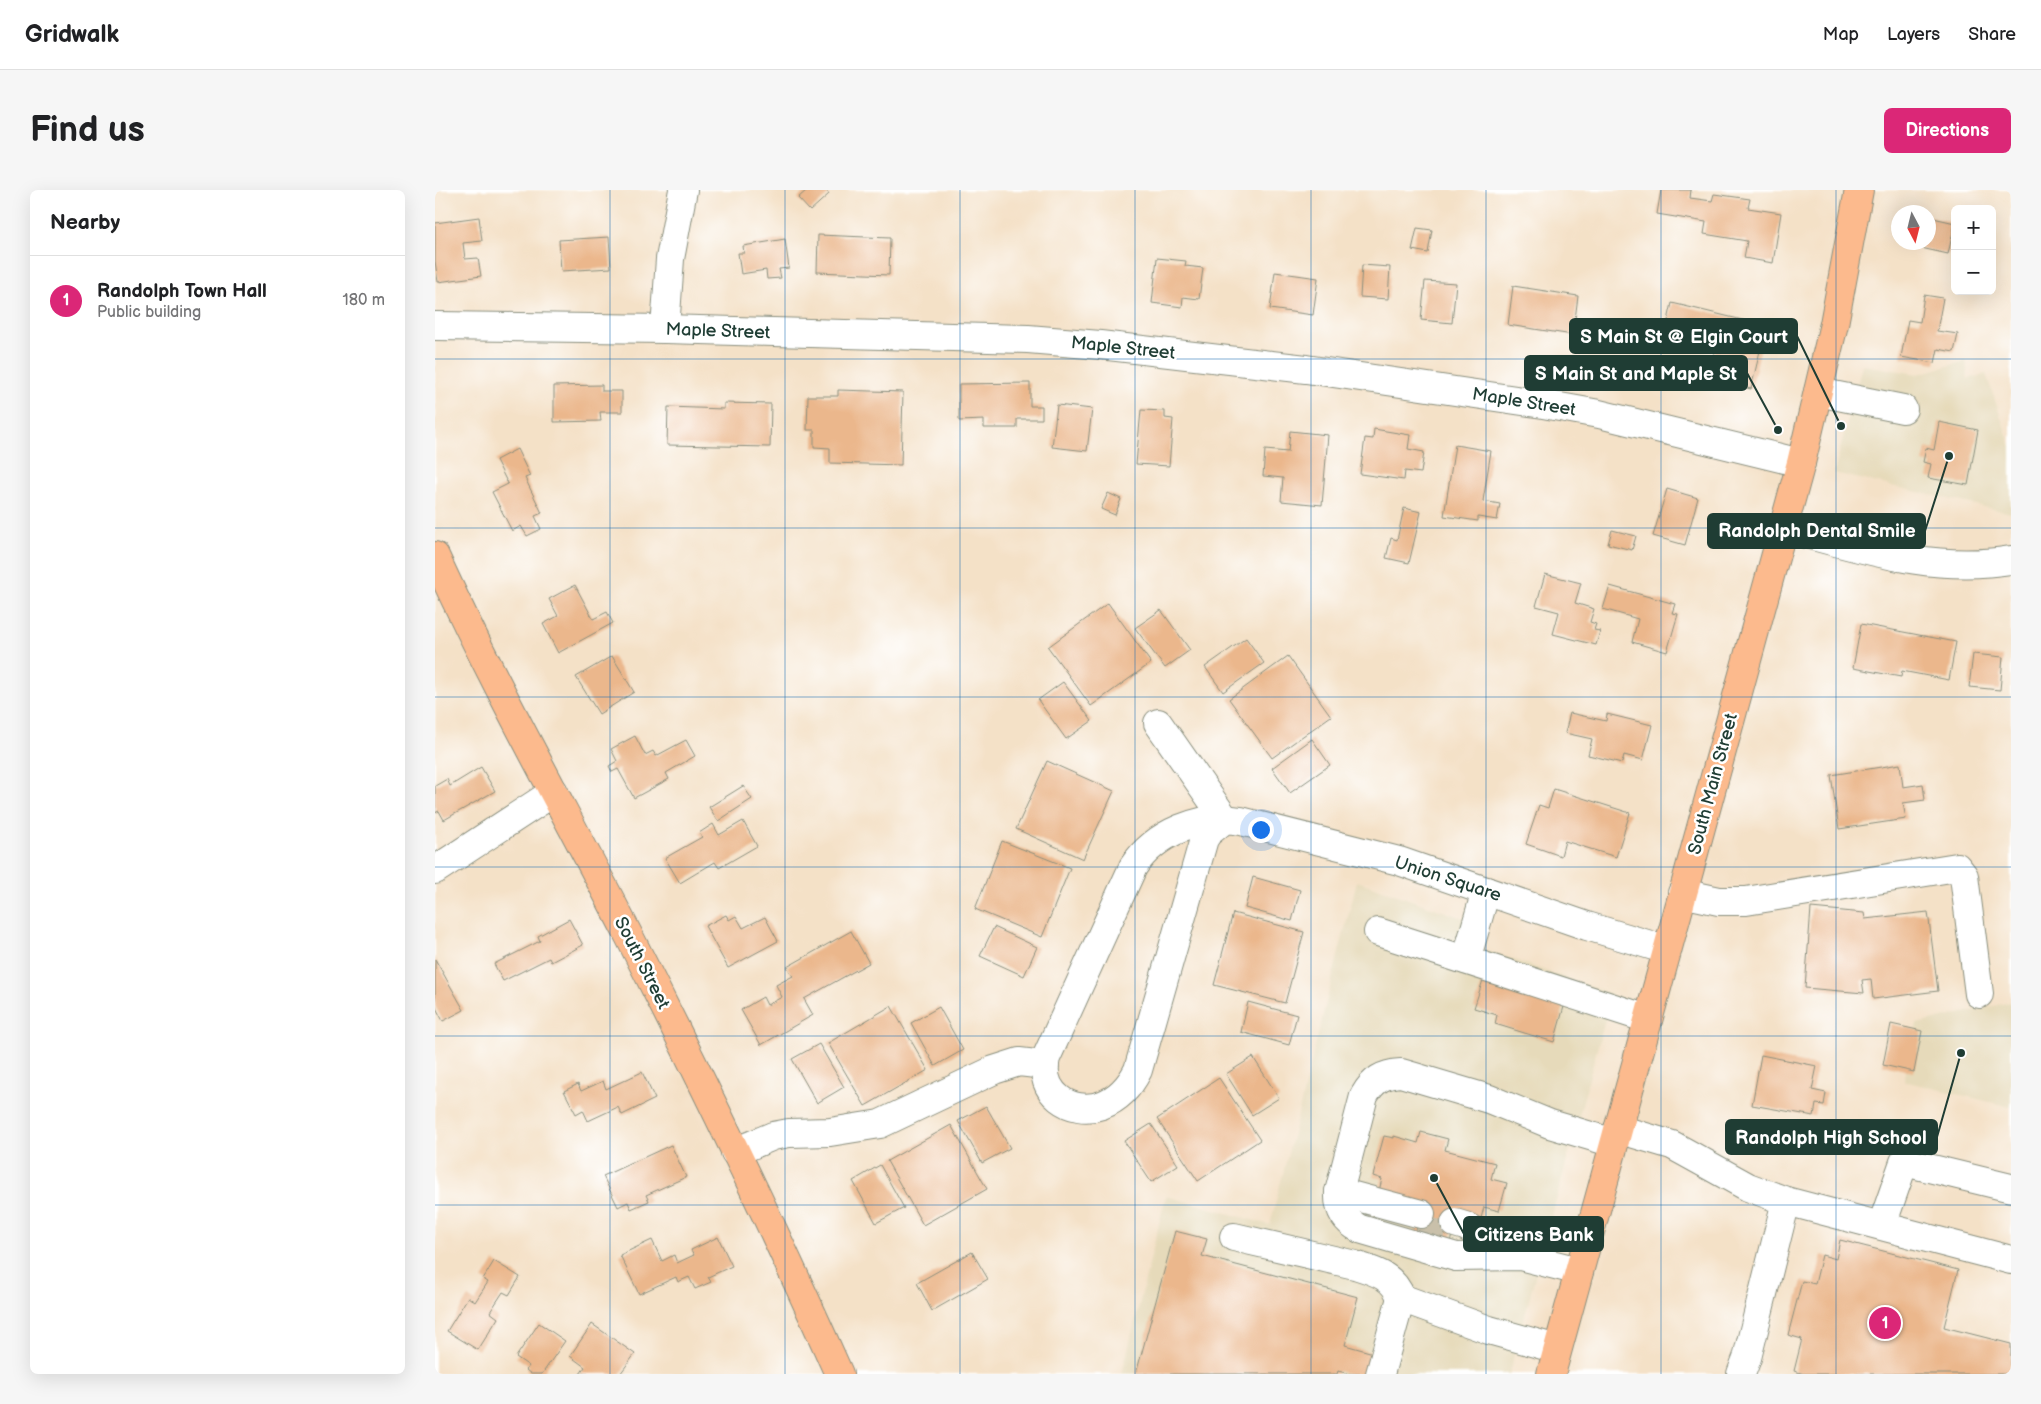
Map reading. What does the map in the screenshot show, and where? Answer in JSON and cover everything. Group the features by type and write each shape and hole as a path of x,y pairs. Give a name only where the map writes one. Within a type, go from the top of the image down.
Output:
{"main road":[{"name":"South Main Street","path":"1554,1362 1801,463 1845,268 1859,190"},
{"name":"South Street","path":"435,556 629,937 735,1152 839,1374"}],"street":[{"path":"665,329 670,259 683,190"},
{"name":"Maple Street","path":"435,326 665,329 1056,341 1267,364 1572,409 1801,463"},
{"path":"1818,392 1903,410"},
{"path":"1783,528 1917,561 1966,564 2011,560"},
{"path":"735,1152 773,1136 789,1133 830,1132 880,1124 994,1070 1019,1062 1045,1065 1046,1081 1053,1093 1064,1103 1081,1108 1102,1105 1121,1094 1138,1070 1204,839 1208,833 1225,819 1158,723"},
{"path":"435,870 554,792"},
{"name":"Union Square","path":"1045,1065 1140,855 1150,846 1173,832 1199,823 1225,819 1241,821 1399,862 1618,936 1667,950"},
{"path":"1682,893 1719,901 1746,901 1957,867 1964,876 1979,994"},
{"path":"1465,960 1486,892"},
{"path":"1378,932 1648,1019"},
{"path":"1521,1256 1456,1257 1360,1229 1347,1221 1339,1199 1364,1096 1374,1081 1390,1074 1401,1073 1489,1099 1550,1124 1672,1145 1748,1187 1786,1201 2011,1260"},
{"path":"1882,1225 1904,1162 2011,1188"},
{"path":"1339,1199 1419,1221"},
{"path":"1741,1374 1747,1358 1786,1201"},
{"path":"1453,1230 1521,1256 1579,1271"},
{"path":"1234,1237 1373,1271 1381,1274 1395,1286 1401,1298 1380,1374"},
{"path":"1401,1298 1474,1324 1554,1362"}],"shaded area":[{"path":"1966,361 1968,379 1986,374 2011,447 2011,513 1834,473 1862,365 1918,374"},
{"path":"1357,881 1488,927 1482,949 1612,994 1509,1374 1122,1374 1166,1196 1270,1225"},
{"path":"2011,1002 2011,1107 1904,1081 1917,1024"}],"building":[{"path":"807,190 826,190 829,194 810,211 798,198"},
{"path":"1661,190 1691,190 1690,198 1712,201 1714,194 1750,199 1748,208 1781,213 1773,263 1744,258 1747,241 1704,234 1706,222 1657,214"},
{"path":"479,217 482,241 463,243 465,259 478,258 481,276 438,282 435,261 435,223"},
{"path":"1936,219 1951,222 1951,241 1948,254 1930,250 1936,250"},
{"path":"1417,228 1432,230 1428,253 1412,250"},
{"path":"818,235 890,238 889,275 817,272"},
{"path":"609,237 611,268 561,271 559,240"},
{"path":"785,239 789,268 779,269 781,278 767,279 766,270 741,274 738,253 744,253 743,246"},
{"path":"1157,258 1186,261 1185,266 1203,268 1199,299 1183,297 1182,307 1152,303"},
{"path":"1362,265 1390,267 1388,299 1360,297"},
{"path":"1275,272 1318,278 1313,315 1270,309"},
{"path":"1425,281 1456,283 1452,323 1421,320"},
{"path":"1513,286 1578,296 1573,335 1508,325"},
{"path":"1924,295 1943,298 1937,331 1958,334 1954,352 1938,349 1935,363 1901,357 1908,320 1920,322"},
{"path":"1672,303 1751,322 1748,334 1763,338 1751,389 1708,379 1718,337 1667,325"},
{"path":"1030,383 1030,406 1042,406 1042,419 1017,419 1017,428 984,428 984,420 959,421 959,384"},
{"path":"602,385 602,391 622,391 622,412 600,412 601,421 554,422 554,386"},
{"path":"838,390 903,392 901,465 830,463 830,448 814,447 814,430 807,430 808,396 838,396"},
{"path":"724,403 771,404 770,447 667,445 668,407 724,409"},
{"path":"1057,405 1092,409 1087,451 1052,447"},
{"path":"1141,410 1165,411 1165,418 1173,419 1169,466 1136,464"},
{"path":"1939,422 1978,430 1968,485 1928,478 1931,464 1923,462 1926,448 1934,450"},
{"path":"1374,429 1410,435 1408,449 1424,452 1421,473 1405,471 1404,480 1360,474 1365,438 1373,439"},
{"path":"1290,431 1328,435 1322,505 1281,501 1283,478 1263,476 1265,450 1288,452"},
{"path":"1455,445 1491,451 1483,501 1500,504 1497,520 1478,517 1478,521 1444,516"},
{"path":"517,449 530,476 525,478 542,513 535,516 541,529 527,536 521,526 512,531 492,492 508,484 496,460"},
{"path":"1667,489 1698,498 1685,545 1653,536"},
{"path":"1108,493 1121,499 1115,515 1101,509"},
{"path":"1404,508 1421,512 1409,563 1386,558 1391,538 1397,540"},
{"path":"1612,530 1636,536 1632,550 1608,544"},
{"path":"1545,574 1581,583 1575,603 1594,609 1590,622 1596,624 1594,630 1600,631 1596,645 1553,634 1559,612 1536,606"},
{"path":"575,585 593,619 607,612 613,623 558,653 543,624 558,616 549,599"},
{"path":"1610,586 1675,604 1672,613 1678,614 1667,652 1632,642 1638,619 1603,609"},
{"path":"1108,603 1151,663 1091,706 1048,647"},
{"path":"1161,610 1190,650 1165,668 1135,628"},
{"path":"1861,624 1956,642 1949,680 1902,671 1901,677 1853,668"},
{"path":"1246,638 1264,663 1223,692 1205,667"},
{"path":"1973,654 2003,657 2000,690 1969,687"},
{"path":"612,656 634,692 599,714 576,677"},
{"path":"1288,656 1331,716 1272,758 1229,699"},
{"path":"1063,682 1092,721 1066,739 1038,700"},
{"path":"1570,713 1606,721 1607,714 1652,725 1643,760 1624,755 1622,763 1588,755 1592,739 1565,733"},
{"path":"635,736 645,755 653,751 656,756 686,740 695,756 666,773 669,779 634,798 618,769 612,772 609,766 617,761 611,749"},
{"path":"1312,739 1330,765 1290,793 1272,768"},
{"path":"1047,761 1114,791 1083,859 1016,829"},
{"path":"1900,764 1903,787 1923,784 1925,800 1903,803 1906,819 1839,829 1831,775"},
{"path":"481,767 495,791 444,820 439,811 435,813 435,786 447,779 450,786"},
{"path":"743,786 752,799 718,821 709,807"},
{"path":"1554,789 1630,813 1616,857 1565,841 1561,856 1526,844 1539,805 1548,808"},
{"path":"743,821 757,846 719,868 715,862 680,883 665,858 702,837 699,833 713,824 719,835"},
{"path":"1002,841 1070,868 1042,937 975,909"},
{"path":"1253,877 1300,890 1292,921 1245,908"},
{"path":"1811,908 1864,913 1865,919 1928,912 1938,991 1873,999 1871,979 1862,980 1864,993 1805,988"},
{"path":"1233,913 1304,932 1285,1003 1214,985"},
{"path":"726,915 729,920 736,916 743,928 765,917 778,941 728,968 705,926"},
{"path":"569,919 583,945 551,962 549,958 503,981 494,964 540,941 538,936"},
{"path":"994,927 1037,947 1024,976 980,956"},
{"path":"851,931 869,963 804,999 813,1015 761,1045 741,1010 763,997 767,1005 782,997 776,985 793,976 787,967"},
{"path":"435,959 464,1010 443,1021 435,1006"},
{"path":"1483,980 1565,1003 1554,1042 1495,1024 1497,1015 1474,1008"},
{"path":"1248,1002 1297,1015 1289,1045 1241,1032"},
{"path":"891,1006 928,1070 865,1106 828,1043"},
{"path":"939,1007 963,1050 935,1066 911,1023"},
{"path":"1891,1024 1922,1031 1914,1072 1883,1065"},
{"path":"819,1044 844,1087 817,1103 792,1059"},
{"path":"1761,1055 1817,1066 1812,1090 1826,1093 1824,1105 1816,1104 1814,1116 1752,1105"},
{"path":"1253,1057 1279,1098 1252,1115 1226,1074"},
{"path":"642,1072 655,1099 622,1115 618,1107 588,1121 583,1110 576,1114 564,1091 578,1084 581,1091 603,1081 606,1089"},
{"path":"1219,1078 1260,1140 1198,1181 1157,1119"},
{"path":"986,1106 1010,1148 982,1163 958,1121"},
{"path":"1151,1124 1178,1165 1151,1182 1124,1141"},
{"path":"951,1125 987,1189 923,1225 887,1161"},
{"path":"1421,1132 1448,1139 1445,1150 1495,1163 1491,1179 1507,1183 1499,1211 1484,1207 1480,1222 1457,1216 1449,1246 1414,1237 1423,1207 1378,1195 1382,1179 1373,1176 1384,1136 1394,1138 1394,1136 1418,1143"},
{"path":"671,1145 686,1177 646,1195 649,1201 631,1209 628,1202 618,1207 603,1176"},
{"path":"880,1165 904,1208 876,1223 853,1181"},
{"path":"1175,1231 1207,1239 1202,1256 1358,1297 1345,1345 1377,1354 1371,1374 1350,1374 1338,1371 1337,1374 1136,1374"},
{"path":"718,1237 732,1266 708,1277 711,1282 695,1289 689,1277 678,1282 676,1277 639,1294 620,1255 652,1240 662,1261 674,1255 677,1263 694,1255 691,1250"},
{"path":"1840,1240 1958,1270 1944,1327 2011,1344 2011,1374 1804,1374 1794,1371 1802,1339 1788,1335 1802,1281 1815,1284 1822,1255 1836,1259"},
{"path":"972,1252 988,1279 932,1311 917,1283"},
{"path":"494,1261 520,1277 509,1295 503,1292 490,1312 498,1318 478,1350 447,1331 468,1297 475,1302 488,1282 483,1279"},
{"path":"539,1323 565,1341 542,1374 531,1374 526,1370 529,1366 516,1357"},
{"path":"592,1324 635,1354 620,1374 580,1374 585,1367 570,1356"}],"tunnel":[{"path":"1417,1228 1451,1237"}],"place":[{"name":"S Main St @ Elgin Court","path":"1841,426"},
{"name":"S Main St and Maple St","path":"1778,430"},
{"name":"Randolph Dental Smile","path":"1949,456"},
{"name":"Randolph High School","path":"1961,1053"},
{"name":"Citizens Bank","path":"1434,1178"},
{"name":"Randolph Town Hall","path":"1885,1323"}]}
